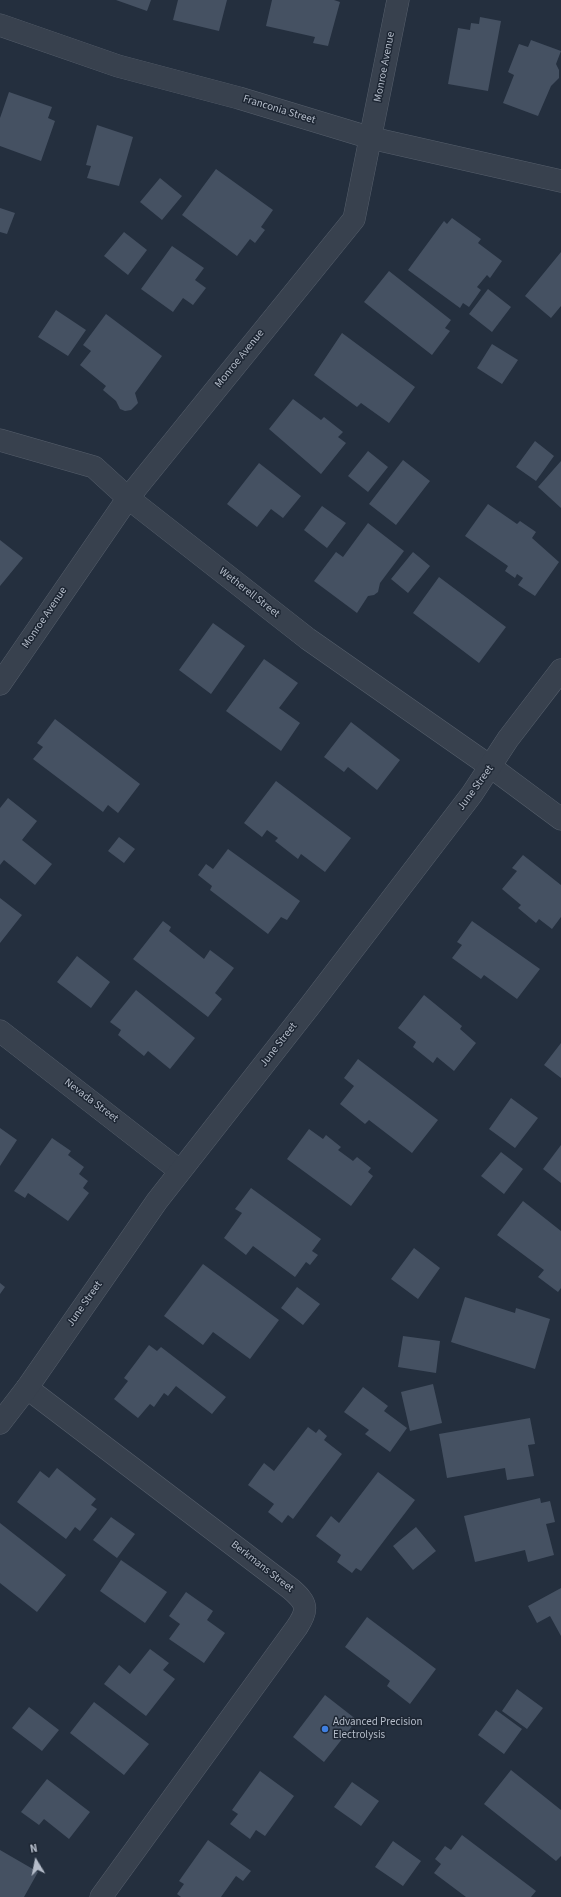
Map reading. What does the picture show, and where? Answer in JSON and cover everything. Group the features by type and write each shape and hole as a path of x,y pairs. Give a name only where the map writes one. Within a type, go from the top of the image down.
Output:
{"street":[{"name":"Monroe Avenue","path":"0,684 128,498 354,219 398,0"},
{"name":"Franconia Street","path":"0,25 118,66 238,98 371,138 561,181"},
{"name":"Wetherell Street","path":"0,440 94,467 128,498 308,639 491,767 561,819"},
{"name":"June Street","path":"0,1423 27,1388 140,1225 180,1171 309,1007 491,767 508,739 561,670"},
{"name":"Nevada Street","path":"0,1031 180,1171"},
{"name":"Berkmans Street","path":"27,1388 291,1589 300,1597 306,1606 304,1617 297,1627 101,1897"}],"building":[{"path":"116,0 151,0 147,11"},
{"path":"178,0 227,0 219,31 173,20"},
{"path":"272,0 334,0 340,2 328,46 313,43 315,37 266,26"},
{"path":"480,17 501,21 488,91 448,84 458,28 470,30 471,23 479,24"},
{"path":"531,40 561,51 556,64 559,70 559,78 551,86 538,116 503,103 514,75 508,72 519,44 528,47"},
{"path":"9,92 52,107 48,118 55,121 41,161 0,146 0,118"},
{"path":"97,125 133,137 119,186 87,178 91,166 86,165"},
{"path":"216,169 273,210 261,227 265,230 255,243 250,239 237,256 182,215"},
{"path":"160,178 182,196 162,220 140,202"},
{"path":"0,208 15,213 7,234 0,232"},
{"path":"452,218 481,239 478,243 502,261 490,278 487,275 477,287 481,290 469,307 463,303 460,308 408,270 444,221 447,224"},
{"path":"124,232 147,250 128,275 104,256"},
{"path":"172,246 204,268 195,280 206,288 193,305 183,298 173,312 141,289"},
{"path":"561,252 561,306 551,318 525,296"},
{"path":"389,271 451,320 445,328 450,331 432,355 364,302"},
{"path":"488,289 511,307 492,332 469,314"},
{"path":"56,310 86,330 68,356 38,337"},
{"path":"106,314 162,356 135,393 138,403 131,410 125,411 120,409 116,401 103,390 106,386 80,365 91,351 83,345"},
{"path":"342,333 415,387 389,423 361,403 357,407 314,375"},
{"path":"492,344 518,360 502,384 477,368"},
{"path":"293,399 321,420 324,417 343,432 338,437 346,443 321,474 269,429"},
{"path":"535,441 554,456 536,481 516,467"},
{"path":"368,451 388,467 368,492 348,476"},
{"path":"403,460 430,481 396,525 369,504"},
{"path":"561,461 561,508 538,487"},
{"path":"259,463 301,496 283,518 271,509 257,527 227,504"},
{"path":"488,504 517,524 520,521 536,532 532,538 559,562 535,596 518,585 523,578 517,574 515,578 505,571 508,566 465,536"},
{"path":"322,506 346,523 327,548 304,530"},
{"path":"368,523 404,551 380,583 378,592 374,595 368,596 357,613 314,581 336,552 343,557"},
{"path":"0,540 23,558 0,586"},
{"path":"413,552 430,566 408,593 391,579"},
{"path":"439,577 506,627 479,663 413,613"},
{"path":"213,623 245,646 211,694 179,670"},
{"path":"264,659 298,683 279,708 300,723 281,751 226,711"},
{"path":"55,719 140,784 118,813 108,805 103,812 33,759 43,747 37,743"},
{"path":"351,722 400,760 377,790 348,767 344,772 324,757"},
{"path":"276,781 351,838 325,872 301,854 298,859 275,841 278,838 267,830 262,837 244,823"},
{"path":"8,798 37,821 22,840 52,864 35,885 4,860 0,865 0,808"},
{"path":"119,837 135,849 124,863 108,851"},
{"path":"228,849 300,901 287,920 281,917 268,934 210,890 212,886 198,875 206,864 213,869"},
{"path":"523,855 561,885 561,917 552,929 539,919 536,923 518,908 521,905 502,889 517,871 512,868"},
{"path":"0,898 22,915 0,943"},
{"path":"163,921 171,927 169,931 204,959 210,950 234,968 215,993 222,999 208,1017 133,959"},
{"path":"472,921 540,969 517,999 484,975 481,979 452,958 462,945 457,942"},
{"path":"77,956 110,982 91,1008 57,982"},
{"path":"136,990 195,1038 170,1069 148,1051 144,1056 118,1035 121,1030 110,1022"},
{"path":"424,995 462,1026 460,1029 476,1043 454,1071 437,1057 433,1063 413,1047 416,1042 398,1028"},
{"path":"561,1043 561,1078 544,1065"},
{"path":"358,1059 438,1120 412,1153 369,1120 365,1124 340,1104 354,1086 344,1078"},
{"path":"511,1098 538,1118 515,1148 489,1129"},
{"path":"0,1128 17,1140 0,1166"},
{"path":"309,1129 323,1139 326,1135 341,1147 338,1150 353,1161 357,1157 371,1168 368,1172 373,1176 351,1206 287,1159"},
{"path":"52,1138 71,1151 68,1155 84,1167 79,1174 88,1181 83,1188 89,1193 68,1221 28,1193 25,1198 14,1191"},
{"path":"561,1145 561,1183 543,1169"},
{"path":"501,1152 523,1169 504,1194 481,1176"},
{"path":"251,1188 321,1239 312,1251 318,1255 310,1265 306,1262 295,1277 253,1246 246,1255 224,1238 242,1213 235,1209"},
{"path":"523,1201 561,1231 561,1288 558,1292 538,1277 544,1270 497,1235"},
{"path":"414,1248 440,1268 418,1299 391,1279"},
{"path":"203,1264 279,1320 250,1359 213,1332 203,1345 164,1316"},
{"path":"0,1283 5,1287 0,1294"},
{"path":"297,1287 320,1304 303,1325 281,1308"},
{"path":"465,1297 515,1313 516,1308 550,1319 535,1369 451,1342"},
{"path":"403,1336 440,1341 436,1373 398,1367"},
{"path":"149,1345 157,1351 161,1347 226,1397 212,1414 176,1386 168,1396 164,1393 154,1407 150,1404 138,1418 114,1399 128,1381 124,1378"},
{"path":"433,1384 442,1423 410,1431 401,1392"},
{"path":"363,1387 388,1406 384,1411 407,1428 390,1452 365,1434 369,1430 344,1412"},
{"path":"530,1418 535,1444 528,1445 534,1476 507,1480 505,1468 447,1478 439,1434"},
{"path":"308,1427 316,1433 319,1429 327,1436 324,1440 342,1454 293,1519 288,1515 282,1523 268,1512 274,1504 248,1485 264,1463 274,1471"},
{"path":"57,1468 96,1499 91,1505 97,1509 80,1531 75,1527 66,1539 17,1502 40,1471 49,1478"},
{"path":"378,1472 415,1500 361,1571 356,1568 352,1573 337,1562 341,1555 316,1536 331,1516 339,1523"},
{"path":"540,1498 541,1503 550,1501 555,1522 546,1524 554,1555 528,1562 525,1550 475,1562 464,1516"},
{"path":"111,1517 135,1534 117,1558 93,1540"},
{"path":"0,1523 66,1575 37,1612 0,1583"},
{"path":"416,1527 436,1551 413,1570 393,1546"},
{"path":"121,1560 167,1592 145,1623 100,1591"},
{"path":"561,1588 561,1636 550,1616 537,1623 528,1606"},
{"path":"186,1592 213,1611 207,1620 225,1633 204,1663 169,1639 180,1624 169,1616"},
{"path":"367,1617 436,1669 410,1704 387,1686 390,1681 345,1647"},
{"path":"150,1649 169,1663 163,1670 175,1679 146,1716 104,1684 119,1665 130,1674"},
{"path":"517,1689 543,1708 527,1729 502,1711"},
{"name":"Advanced Precision Electrolysis","path":"325,1695 357,1720 324,1762 293,1737"},
{"path":"94,1702 149,1744 124,1775 70,1733"},
{"path":"29,1707 59,1730 42,1751 12,1728"},
{"path":"496,1710 522,1729 504,1754 478,1735"},
{"path":"511,1770 561,1810 561,1856 556,1861 484,1804"},
{"path":"260,1771 294,1796 265,1836 256,1830 250,1839 230,1824 238,1814 232,1810"},
{"path":"47,1779 90,1812 69,1839 44,1819 39,1825 21,1812"},
{"path":"352,1782 379,1801 361,1826 334,1807"},
{"path":"462,1835 536,1891 531,1897 466,1897 434,1873 441,1864 435,1859 445,1846 451,1850"},
{"path":"208,1840 251,1871 243,1881 236,1876 221,1897 181,1897 177,1894 184,1884 179,1881"},
{"path":"393,1841 421,1861 403,1886 375,1867"},
{"path":"0,1850 38,1872 24,1897 0,1897"}],"place":[{"name":"Advanced Precision Electrolysis","path":"325,1729"}]}
